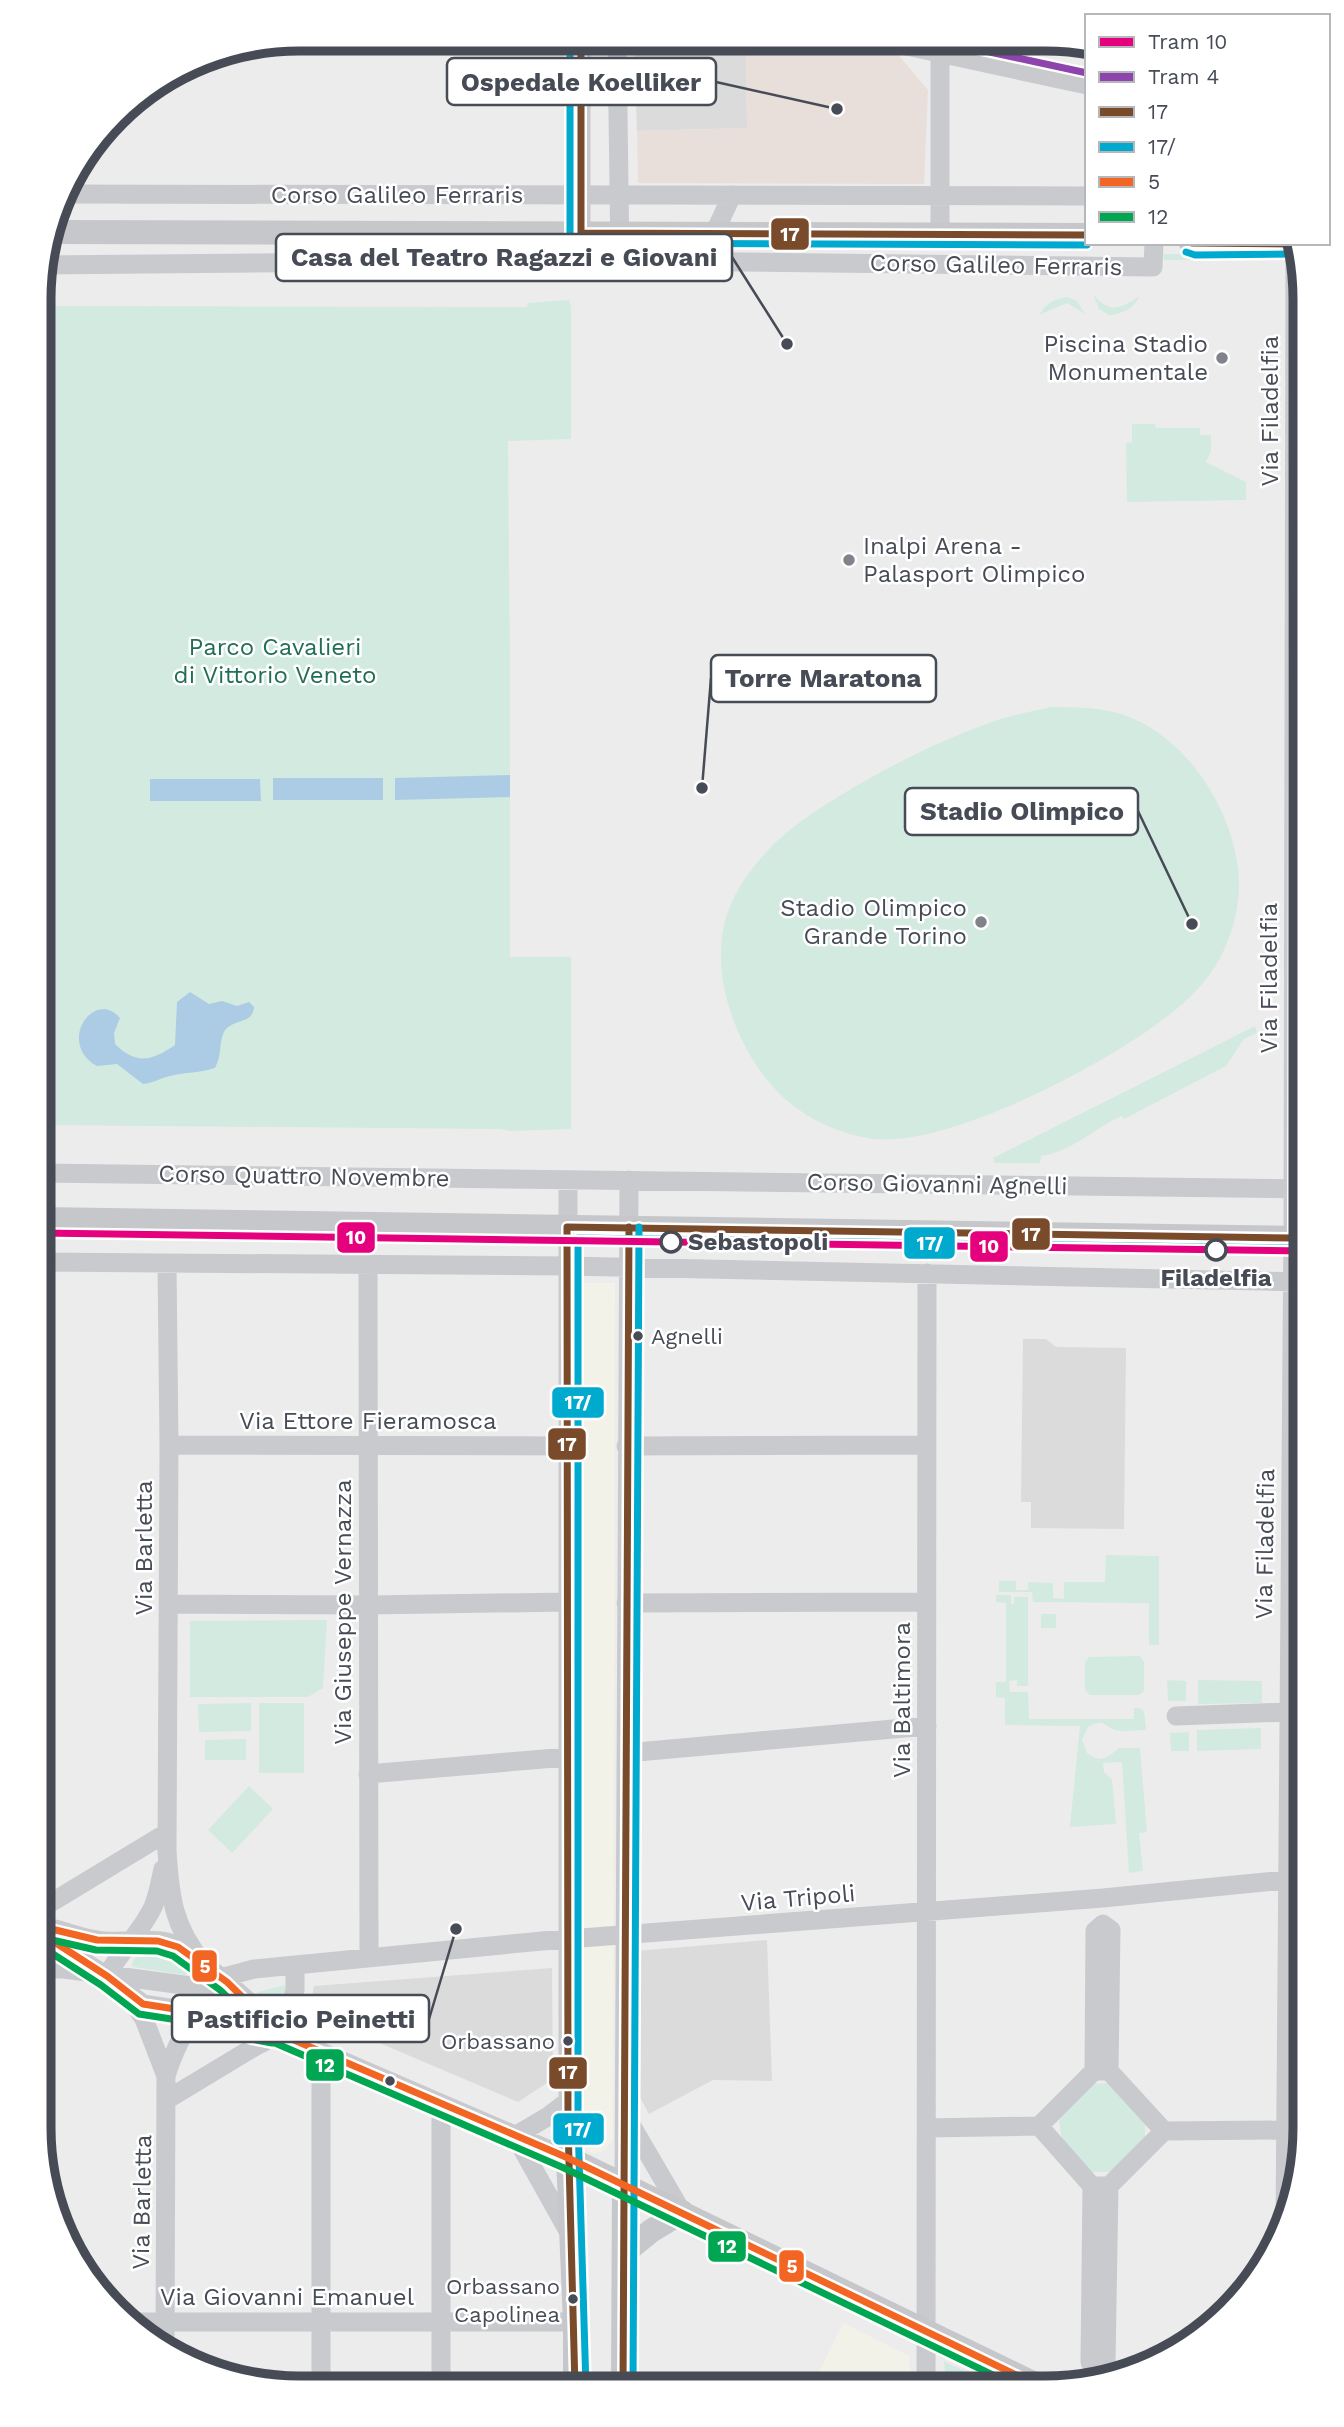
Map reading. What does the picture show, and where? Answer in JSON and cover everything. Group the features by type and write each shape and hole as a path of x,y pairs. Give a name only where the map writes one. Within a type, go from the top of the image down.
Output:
{"main road":[{"name":"Corso Galileo Ferraris","path":"60,232 1085,235"},
{"name":"Corso Quattro Novembre","path":"51,1219 629,1227"},
{"name":"Corso Giovanni Agnelli","path":"629,1227 1293,1238"},
{"path":"575,2376 568,2158 682,2211 1015,2376"},
{"path":"623,2376 624,2184"},
{"path":"624,2253 682,2211"}],"street":[{"path":"581,51 581,260"},
{"path":"617,51 620,260"},
{"path":"927,51 1085,85"},
{"path":"940,54 940,236"},
{"name":"Corso Galileo Ferraris","path":"74,194 1085,196"},
{"path":"714,234 732,195"},
{"name":"Corso Galileo Ferraris","path":"53,265 620,260 1153,267 1154,245"},
{"name":"Corso Quattro Novembre","path":"51,1173 568,1180"},
{"path":"51,1940 107,1976 125,1992 152,2007 226,2017 254,2029 280,2034 568,2158 568,1180"},
{"name":"Corso Giovanni Agnelli","path":"568,1180 1293,1189"},
{"path":"624,2184 629,1180"},
{"path":"51,1262 567,1266 1293,1282"},
{"name":"Via Barletta","path":"166,1842 169,1605 167,1264"},
{"name":"Via Giuseppe Vernazza","path":"368,1266 369,1958"},
{"name":"Via Baltimora","path":"926,2376 928,1273"},
{"name":"Via Ettore Fieramosca","path":"169,1445 567,1446"},
{"path":"626,1446 927,1445"},
{"path":"169,1605 567,1602"},
{"path":"626,1603 927,1602"},
{"name":"Via Filadelfia","path":"1293,1650 1289,1712 1293,1795"},
{"path":"1176,1716 1289,1712"},
{"path":"625,1753 927,1726"},
{"path":"368,1774 567,1757"},
{"path":"51,1904 166,1842"},
{"path":"107,1976 154,1904 166,1842"},
{"path":"166,1842 170,1893 175,1917 188,1943 204,1964"},
{"name":"Via Tripoli","path":"64,1969 184,1986 254,1969 295,1965 568,1940 1102,1898 1293,1878"},
{"path":"927,2128 1039,2126 1102,2071 1111,1930 1103,1924 1102,1898"},
{"path":"51,1928 123,1949"},
{"path":"51,1969 64,1969 87,1963 123,1949 168,1942 182,1948 204,1964 269,2019 280,2034"},
{"path":"168,2099 280,2034 288,2023 295,1990 295,1965"},
{"path":"166,2076 175,2048 221,1979"},
{"path":"125,1992 144,2019 166,2076"},
{"path":"321,2053 321,2376"},
{"path":"1102,2071 1164,2131"},
{"name":"Via Filadelfia","path":"1285,2190 1286,2130 1293,2071"},
{"name":"Via Barletta","path":"165,2336 168,2099 166,2076"},
{"path":"515,2136 568,2101"},
{"path":"441,2104 441,2376"},
{"path":"624,2112 682,2211"},
{"path":"1039,2126 1100,2186"},
{"path":"1097,2370 1090,2362 1100,2186 1164,2131 1286,2130"},
{"path":"515,2136 572,2238"},
{"name":"Via Giovanni Emanuel","path":"144,2322 575,2322"}],"shaded area":[{"path":"634,51 746,51 747,128 637,131"},
{"path":"746,51 896,52 928,90 924,184 638,183 637,131 747,128"},
{"path":"579,1283 615,1283 613,2141 601,2152 593,2153 580,2147 576,2141"},
{"path":"1023,1339 1046,1339 1056,1347 1126,1348 1124,1529 1031,1528 1031,1502 1021,1502"},
{"path":"767,1940 772,2081 713,2080 649,2114 636,2090 636,1951"},
{"path":"552,1968 553,2079 518,2102 309,2013 314,1986"},
{"path":"843,2323 909,2356 910,2376 821,2376 820,2370"}],"green space":[{"path":"1163,254 1202,254 1202,260 1164,260"},
{"path":"1093,294 1109,307 1120,307 1139,296 1135,304 1127,310 1109,315 1099,309"},
{"path":"1067,297 1077,301 1085,314 1067,303 1039,315 1050,303"},
{"name":"Parco Cavalieri di Vittorio Veneto","path":"569,300 571,439 508,441 510,957 571,957 571,1129 511,1131 51,1125 51,306 527,307 528,303"},
{"path":"1132,424 1155,424 1156,428 1200,428 1200,435 1211,435 1211,451 1206,462 1246,482 1246,500 1127,502 1126,443 1132,442"},
{"name":"Stadio Olimpico Grande Torino","path":"1051,707 1106,710 1148,726 1170,742 1190,762 1207,785 1231,836 1239,889 1230,934 1219,960 1191,996 1144,1033 1069,1078 981,1117 938,1131 900,1139 868,1138 811,1118 780,1094 766,1079 754,1063 731,1013 723,978 721,943 729,909 740,886 773,845 792,828 841,795 899,762 960,734 988,723"},
{"path":"1255,1026 1257,1033 1244,1039 1226,1066 1124,1119 1122,1116 1112,1121 1063,1150 1041,1156 1040,1163 995,1163 993,1158"},
{"path":"1106,1555 1159,1556 1159,1645 1149,1645 1149,1603 1033,1602 1032,1592 999,1592 999,1581 1016,1581 1016,1590 1028,1590 1028,1582 1053,1583 1053,1598 1064,1599 1064,1582 1105,1582"},
{"path":"996,1595 1011,1595 1011,1604 1014,1604 1014,1597 1028,1597 1028,1686 1017,1686 1017,1680 1009,1681 1010,1692 1028,1692 1029,1719 1134,1719 1134,1708 1144,1711 1146,1730 1118,1731 1103,1723 1097,1723 1088,1727 1082,1740 1087,1753 1100,1759 1119,1748 1140,1748 1147,1832 1139,1833 1143,1871 1129,1873 1122,1762 1103,1763 1104,1772 1112,1779 1116,1824 1070,1827 1080,1726 1005,1725 1005,1698 996,1697 996,1682 1006,1682 1006,1603 996,1602"},
{"path":"1041,1614 1056,1614 1056,1628 1041,1628"},
{"path":"327,1620 323,1688 308,1697 190,1697 190,1621"},
{"path":"1140,1656 1144,1662 1144,1691 1139,1695 1090,1695 1085,1690 1085,1662 1089,1657"},
{"path":"1167,1680 1186,1681 1186,1701 1168,1701"},
{"path":"1198,1680 1262,1681 1262,1703 1198,1704"},
{"path":"251,1703 251,1731 199,1732 198,1704"},
{"path":"259,1703 304,1703 304,1773 259,1773"},
{"path":"1261,1728 1261,1749 1197,1751 1197,1730"},
{"path":"1189,1732 1189,1751 1171,1751 1170,1733"},
{"path":"246,1739 246,1760 205,1760 205,1740"},
{"path":"249,1786 273,1809 232,1853 208,1830"},
{"path":"145,1953 176,1957 191,1968 191,1973 184,1975 134,1967 134,1959"},
{"path":"285,1985 288,1989 284,2014 279,2016 256,1999 258,1992"},
{"path":"1112,2083 1145,2122 1145,2141 1113,2172 1090,2172 1062,2143 1059,2119 1091,2084"},
{"path":"944,2361 975,2376 954,2376 945,2372"}],"water":[{"path":"510,775 510,797 395,800 395,778"},
{"path":"273,778 383,778 383,800 273,800"},
{"path":"150,779 260,779 261,801 150,801"},
{"path":"190,992 209,1004 222,1001 237,1006 249,1002 254,1007 247,1019 225,1030 215,1068 143,1084 117,1064 97,1066 85,1056 79,1033 90,1014 100,1010 110,1011 120,1018 114,1033 115,1044 123,1051 137,1058 159,1055 175,1045 177,1002"}],"tram line":[{"name":"4","path":"985,51 1085,73"},
{"name":"10","path":"51,1233 1293,1251"}],"transit line":[{"name":"17/","path":"570,51 570,233 577,243 1085,245"},
{"name":"17","path":"581,51 581,233 1085,235"},
{"name":"17/","path":"1186,252 1195,255 1289,254"},
{"name":"17","path":"575,2376 568,2124 567,1227 1293,1238"},
{"name":"17","path":"623,2376 629,1227"},
{"name":"17/","path":"633,2376 639,1227"},
{"name":"17/","path":"586,2376 578,2124 578,1238 1293,1248"},
{"name":"5","path":"51,1929 97,1940 158,1941 178,1947 227,1982 280,2034 568,2158 1018,2376"},
{"name":"5","path":"51,1940 107,1976 143,2004 226,2017 254,2029 274,2033"},
{"name":"12","path":"51,1940 96,1950 157,1951 173,1956 220,1990 275,2043 564,2168 995,2376"},
{"name":"12","path":"51,1953 139,2014 223,2027 251,2039 272,2043"}],"place":[{"name":"Ospedale Koelliker","path":"837,109"},
{"name":"Casa del Teatro Ragazzi e Giovani","path":"787,344"},
{"name":"Piscina Stadio Monumentale","path":"1222,358"},
{"name":"Inalpi Arena - Palasport Olimpico","path":"849,560"},
{"name":"Torre Maratona","path":"702,788"},
{"name":"Stadio Olimpico Grande Torino","path":"981,922"},
{"name":"Stadio Olimpico","path":"1192,924"},
{"name":"Sebastopoli","path":"671,1242"},
{"name":"Filadelfia","path":"1216,1250"},
{"name":"Agnelli","path":"638,1336"},
{"name":"Pastificio Peinetti","path":"456,1929"},
{"name":"Orbassano","path":"568,2041"},
{"name":"Orbassano Capolinea","path":"573,2299"}]}
